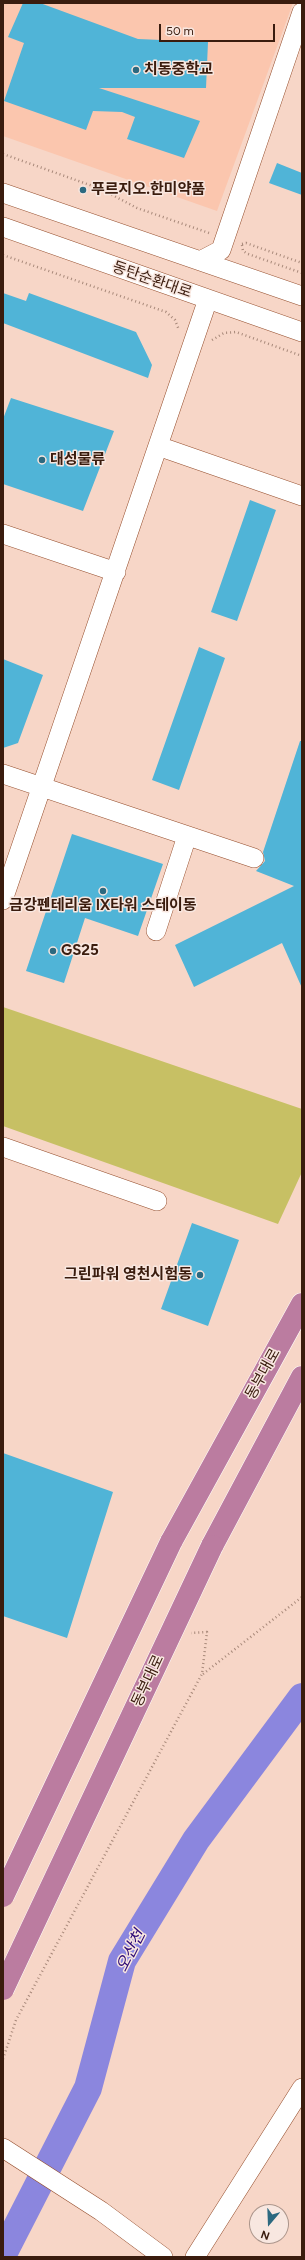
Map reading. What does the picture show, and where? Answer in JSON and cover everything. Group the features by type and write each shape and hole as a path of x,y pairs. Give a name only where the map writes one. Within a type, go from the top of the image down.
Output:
{"highway":[{"name":"동부대로","path":"3,1896 171,1542 302,1304"},
{"name":"동부대로","path":"3,1989 212,1546 302,1376"}],"street":[{"path":"230,272 229,244 302,12"},
{"path":"3,193 302,296"},
{"name":"동탄순환대로","path":"3,227 302,332"},
{"path":"200,261 229,244"},
{"path":"3,900 43,788 208,299"},
{"path":"158,446 302,496"},
{"path":"3,534 116,572"},
{"path":"3,774 254,858"},
{"path":"156,931 187,836"},
{"path":"3,1147 157,1201"},
{"path":"195,2257 302,2088"},
{"path":"3,2148 101,2211 163,2257"}],"path":[{"path":"3,154 101,189 137,208 229,244 243,250 248,254 302,273"},
{"path":"229,244 246,243 302,263"},
{"path":"3,255 166,312 175,320 178,330"},
{"path":"211,341 224,333 236,332 302,356"},
{"path":"202,1674 302,1597"},
{"path":"3,2059 16,2020 202,1674 207,1632"}],"shaded area":[{"name":"치동중학교","path":"3,3 293,3 217,211 3,136"},
{"path":"3,1007 302,1109 302,1172 278,1224 3,1126"}],"building":[{"path":"23,3 40,3 138,39 208,42 206,88 99,88 200,121 184,158 127,139 135,117 122,112 93,111 86,130 4,101 24,43 8,37"},
{"path":"277,163 302,173 302,195 269,183"},
{"path":"3,293 26,301 29,293 136,332 152,365 148,378 3,323"},
{"path":"11,398 114,431 83,511 3,484 3,419"},
{"path":"250,500 276,510 237,621 211,612"},
{"path":"199,647 225,658 179,790 152,780"},
{"path":"3,659 43,675 18,743 3,748"},
{"path":"300,741 302,741 302,988 282,943 194,987 175,945 294,886 256,871 265,861 263,852"},
{"name":"금강펜테리움 IX타워 스테이동","path":"72,834 163,864 138,936 85,918 64,983 26,971"},
{"name":"그린파워 영천시험동","path":"192,1223 239,1240 208,1326 161,1309"},
{"path":"3,1453 113,1492 67,1638 3,1616"}],"waterway":[{"name":"오산천","path":"3,2254 88,2088 122,1961 196,1840 302,1697"}],"place":[{"name":"치동중학교","path":"136,70"},
{"name":"푸르지오.한미약품","path":"83,190"},
{"name":"대성물류","path":"42,460"},
{"name":"금강펜테리움 IX타워 스테이동","path":"103,891"},
{"name":"GS25","path":"53,951"},
{"name":"그린파워 영천시험동","path":"200,1275"}]}
